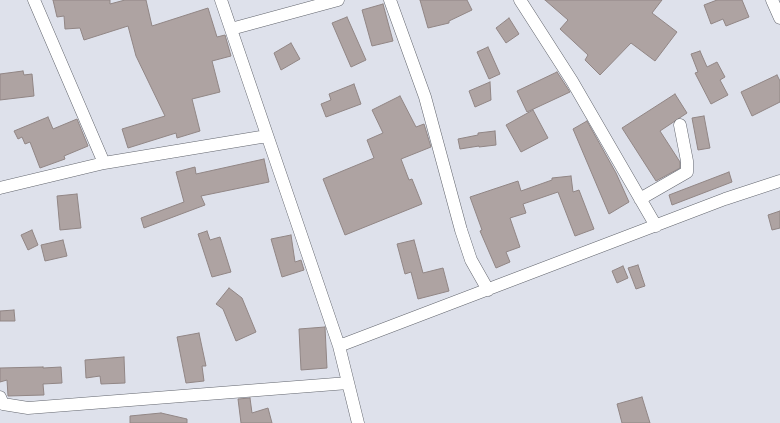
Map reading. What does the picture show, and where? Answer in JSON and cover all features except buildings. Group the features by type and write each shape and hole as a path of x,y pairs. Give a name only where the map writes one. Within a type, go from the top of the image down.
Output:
{"street":[{"path":"34,0 104,163"},
{"path":"221,0 338,346 358,423"},
{"path":"231,29 338,0"},
{"path":"390,0 425,98 461,230 471,260 488,290"},
{"path":"520,0 572,81 656,226"},
{"path":"772,0 780,18"},
{"path":"640,199 687,172 687,161 680,126"},
{"path":"0,188 104,163 267,136"},
{"path":"338,346 725,199 780,181"},
{"path":"0,397 3,404 28,408 348,384"}]}
